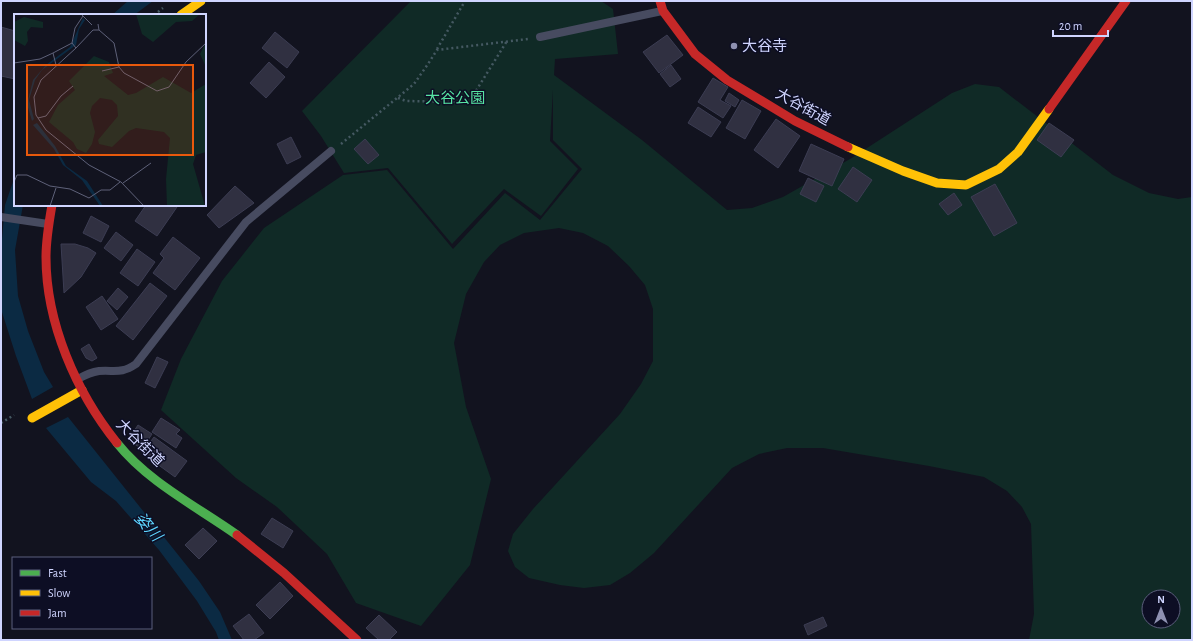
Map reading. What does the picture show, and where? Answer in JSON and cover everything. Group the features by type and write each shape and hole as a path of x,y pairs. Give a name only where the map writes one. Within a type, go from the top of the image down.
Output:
{"street":[{"path":"182,14 200,1"},
{"name":"大谷街道","path":"660,1 663,11 695,54 728,80 795,121 850,148 903,171 937,183 966,185 999,169 1018,152 1126,1"},
{"name":"大谷街道","path":"52,206 48,224 46,260 51,306 58,336 76,380 100,422 138,465 160,482 212,517 281,569 356,640"},
{"path":"32,418 82,390"}],"lane":[{"path":"540,37 663,11"},
{"path":"76,380 87,374 99,371 112,372 127,370 136,364 246,222 331,151"},
{"path":"1,217 48,224"}],"path":[{"path":"331,151 414,84 437,50 465,1"},
{"path":"437,50 540,37"},
{"path":"398,98 406,101 469,102 507,41"}],"green space":[{"name":"大谷公園","path":"411,1 601,1 613,9 618,54 555,59 554,75 642,140 727,210 752,208 783,197 850,159 952,93 975,84 999,87 1113,175 1149,193 1178,199 1192,197 1192,640 1029,640 1034,614 1031,524 1022,507 1007,491 984,477 823,448 787,448 759,454 732,468 654,553 630,573 610,585 584,588 560,585 529,578 515,567 508,551 513,534 533,509 620,414 641,384 653,361 653,309 645,285 629,266 608,246 583,233 559,228 524,233 500,245 484,262 466,294 454,343 466,407 491,479 470,565 421,626 356,603 327,554 277,507 236,478 161,410 181,359 222,281 264,228 343,175 387,170 453,249 505,193 540,220 582,169 553,140 553,90 550,141 578,169 541,216 504,189 452,244 388,168 344,173 321,136 302,111"}],"water":[{"path":"128,1 153,1 135,14 113,14"},
{"path":"14,179 14,206 23,206 15,250 18,296 28,331 44,372 53,387 32,399 1,309 1,250 5,205"},
{"name":"姿川","path":"68,417 199,581 220,612 232,640 219,640 216,632 197,601 159,550 116,501 91,482 46,428"}],"building":[{"path":"1,27 14,31 14,79 1,76"},
{"path":"275,32 299,52 287,68 262,48"},
{"path":"667,35 683,55 659,73 643,52"},
{"path":"269,62 285,77 266,98 250,83"},
{"path":"671,65 681,79 670,87 660,74"},
{"path":"713,78 728,87 720,100 731,106 723,118 698,102"},
{"path":"729,93 739,100 735,107 725,101"},
{"path":"742,100 761,111 745,139 726,128"},
{"path":"698,107 721,122 711,137 688,123"},
{"path":"776,119 800,136 778,168 754,150"},
{"path":"1049,123 1074,140 1061,157 1037,140"},
{"path":"291,137 301,157 287,164 277,144"},
{"path":"365,139 379,155 368,164 354,149"},
{"path":"811,144 844,159 832,186 799,171"},
{"path":"853,167 872,180 857,202 838,189"},
{"path":"808,178 824,186 816,202 800,194"},
{"path":"995,184 1017,223 994,236 971,197"},
{"path":"235,186 254,203 219,228 207,215"},
{"path":"954,193 962,205 948,215 939,204"},
{"path":"145,206 177,207 157,236 135,221"},
{"path":"91,216 109,226 101,242 83,233"},
{"path":"116,232 133,245 121,261 104,248"},
{"path":"173,237 200,258 175,290 153,273 164,258 160,254"},
{"path":"61,244 75,244 88,248 96,253 81,277 64,293"},
{"path":"137,249 155,262 138,286 120,273"},
{"path":"150,283 167,296 133,340 116,326"},
{"path":"118,288 128,297 117,310 107,301"},
{"path":"102,296 118,319 101,330 86,307"},
{"path":"89,344 97,358 92,361 86,358 81,349"},
{"path":"157,357 168,362 155,388 145,383"},
{"path":"161,418 180,430 176,434 182,438 176,448 152,432"},
{"path":"138,425 152,434 142,449 128,440"},
{"path":"154,437 187,461 175,477 142,453"},
{"path":"272,518 293,531 283,548 261,534"},
{"path":"203,528 217,541 199,559 185,545"},
{"path":"280,582 293,596 270,619 256,605"},
{"path":"249,614 264,633 254,640 244,640 233,626"},
{"path":"379,615 397,632 389,640 379,640 366,628"},
{"path":"823,617 827,626 808,635 804,625"}],"traffic: fast":[{"path":"117,443 129,457 158,482 237,535"}],"traffic: slow":[{"path":"182,14 201,1"},
{"path":"848,147 903,171 937,183 966,185 999,169 1018,152 1049,109"},
{"path":"32,418 82,390"}],"traffic: jam":[{"path":"660,1 663,11 695,54 727,80 795,121 848,147"},
{"path":"1049,109 1126,1"},
{"path":"52,206 47,237 46,257 47,282 51,307 66,356 77,379 102,423 117,443"},
{"path":"237,535 284,573 357,640"}],"place":[{"name":"大谷寺","path":"734,46"}]}
